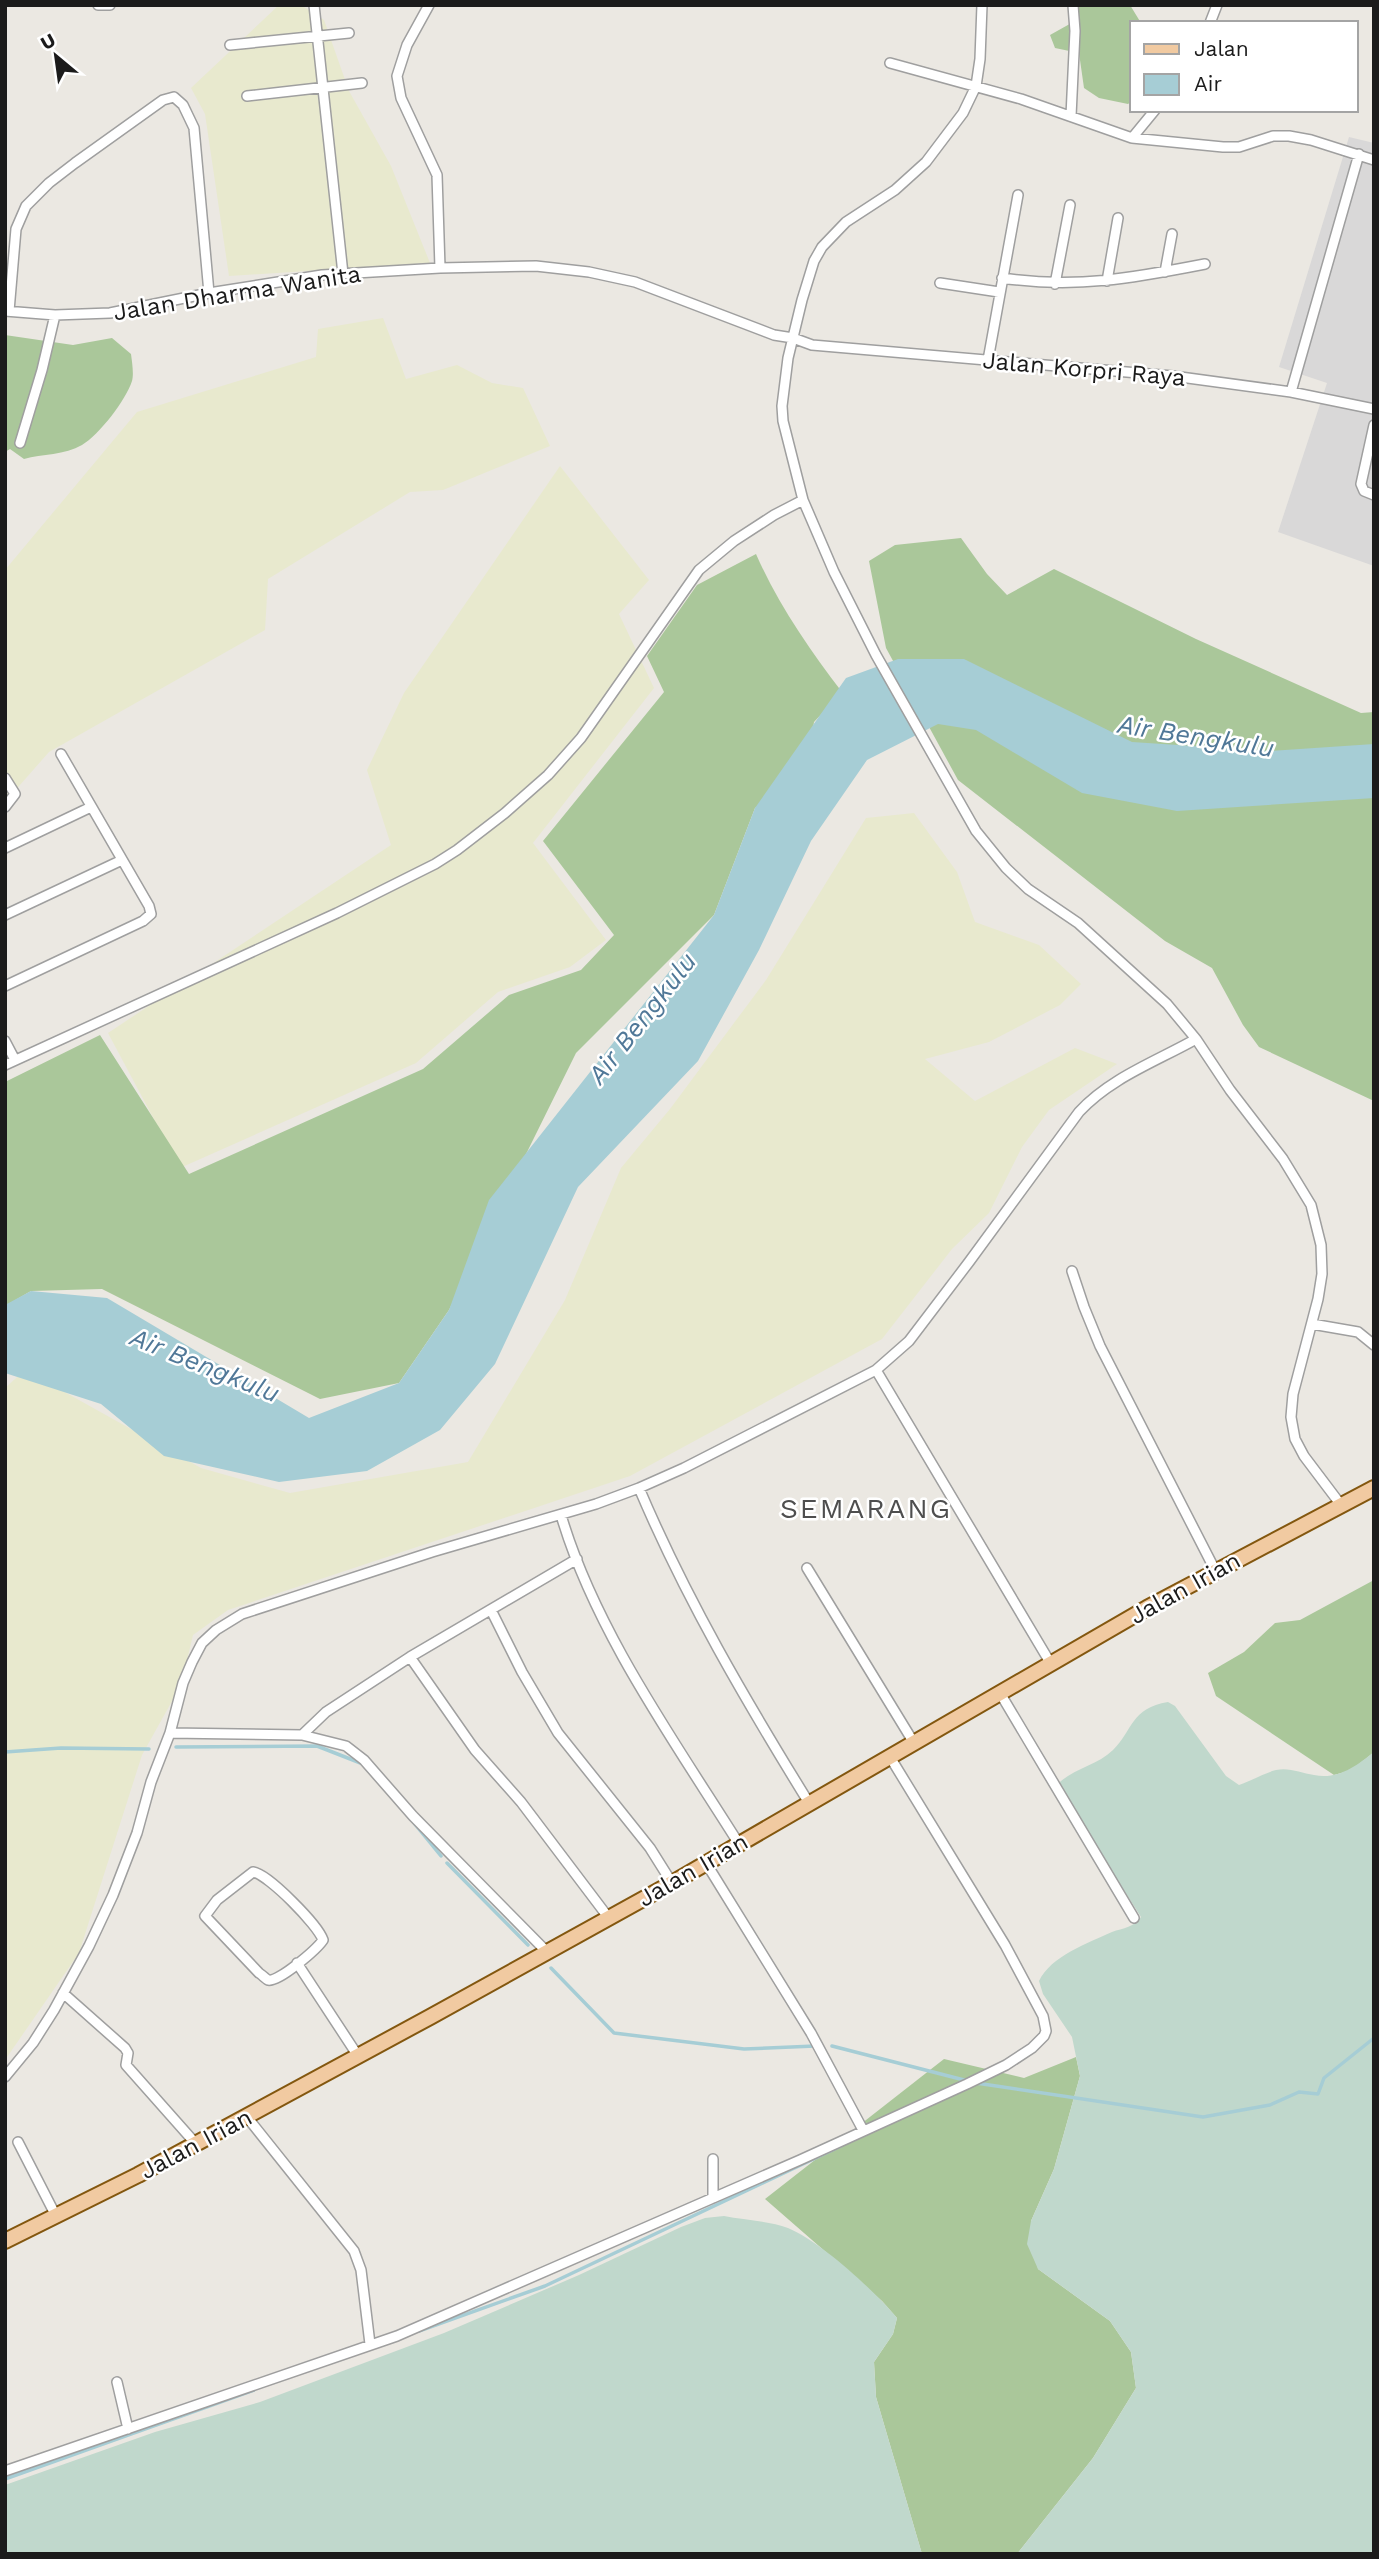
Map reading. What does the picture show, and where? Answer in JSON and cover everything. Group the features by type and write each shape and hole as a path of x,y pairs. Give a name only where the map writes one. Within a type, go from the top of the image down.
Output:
{"main road":[{"name":"Jalan Irian","path":"5,2241 196,2144 358,2056 672,1883 1216,1570 1374,1488"}],"street":[{"path":"98,5 110,5"},
{"path":"314,5 342,274"},
{"path":"429,5 407,45 397,76 401,98 437,175 440,268"},
{"path":"982,5 976,86 963,113 926,162 895,190 846,222 822,247 808,278 793,338 782,406 783,421 803,500 846,597 976,831 1006,868 1028,889 1078,923 1167,1004 1196,1039 1230,1090 1298,1181 1311,1205 1321,1245 1322,1274 1293,1394 1291,1418 1304,1456 1341,1506"},
{"path":"1071,116 1075,31 1073,5"},
{"path":"230,44 349,33"},
{"path":"890,63 976,86 1132,138 1202,146 1239,147 1273,136 1289,136 1374,160"},
{"path":"247,96 362,83"},
{"path":"7,311 16,229 26,206 49,183 75,163 163,100 174,97 183,105 194,128 209,293"},
{"path":"1132,138 1153,112"},
{"path":"1291,391 1359,154"},
{"path":"988,360 1018,195"},
{"path":"1055,284 1070,205"},
{"path":"1107,281 1118,218"},
{"path":"1165,272 1172,234"},
{"path":"1002,278 1055,284 1107,281 1205,264"},
{"name":"Jalan Dharma Wanita","path":"7,311 55,315 110,313 209,293 342,274 536,266 589,272 635,282 774,335 793,338"},
{"path":"940,282 999,292"},
{"path":"20,443 43,370 55,315"},
{"name":"Jalan Korpri Raya","path":"793,338 829,348 1173,376 1291,391 1374,409"},
{"path":"1374,425 1361,484 1364,491 1374,495"},
{"path":"5,1065 337,913 435,864 457,850 531,790 581,738 699,570 734,541 803,500"},
{"path":"5,986 149,918 152,912 61,754"},
{"path":"5,778 15,794 5,807"},
{"path":"5,848 92,807"},
{"path":"5,915 122,860"},
{"path":"5,2077 33,2043 89,1946 113,1895 170,1733 183,1683 202,1643 229,1619 639,1488 684,1468 876,1370 909,1341 1089,1100 1111,1085 1196,1039"},
{"path":"5,1041 15,1060"},
{"path":"1072,1271 1100,1346 1216,1570"},
{"path":"1312,1324 1358,1332 1374,1345"},
{"path":"876,1370 1051,1664"},
{"path":"639,1488 696,1614 809,1803"},
{"path":"561,1515 577,1559 622,1658 739,1844"},
{"path":"302,1735 326,1712 410,1657 577,1559"},
{"path":"807,1567 914,1743"},
{"path":"491,1610 558,1733 649,1848 672,1883"},
{"path":"410,1657 475,1750 521,1802 608,1917"},
{"path":"1000,1693 1134,1918"},
{"path":"170,1733 302,1735 346,1746 364,1760 432,1836 546,1951"},
{"path":"5,2471 444,2316 967,2084 1032,2048 1044,2036 1046,2024 1005,1945 890,1757"},
{"path":"706,1863 811,2033 863,2130"},
{"path":"253,1872 260,1873 316,1927 323,1938 322,1943 297,1963 277,1979 266,1979 205,1916 248,1875 253,1872"},
{"path":"297,1963 358,2056"},
{"path":"63,1993 125,2048 128,2053 126,2065 196,2144"},
{"path":"247,2117 354,2251 362,2270 370,2344"},
{"path":"18,2142 56,2216"},
{"path":"713,2159 713,2198"},
{"path":"117,2382 128,2429"}],"shaded area":[{"path":"1349,137 1374,143 1374,566 1278,532 1327,383 1279,367"}],"green space":[{"path":"279,5 301,5 324,20 349,91 391,166 430,263 229,276 205,114 191,88"},
{"path":"1069,5 1130,5 1140,21 1130,21 1128,104 1099,98 1084,88 1079,53 1055,48 1050,35 1075,21"},
{"path":"383,318 406,379 457,365 492,383 523,388 550,446 443,490 410,492 268,579 265,630 49,752 5,802 5,570 137,412 316,357 318,329"},
{"path":"5,335 73,345 112,338 131,354 133,371 129,389 104,425 82,445 68,451 24,459 10,449 5,452"},
{"path":"560,466 649,580 619,614 654,688 533,843 606,940 570,967 498,992 416,1063 180,1168 108,1033 391,845 367,770 404,693"},
{"path":"961,538 987,574 1007,595 1054,569 1196,639 1361,713 1374,712 1374,1101 1259,1047 1243,1025 1212,968 1165,941 958,780 886,648 869,561 895,545"},
{"path":"756,554 795,626 842,692 814,722 806,771 755,808 714,915 576,1053 449,1310 399,1383 320,1399 102,1289 31,1291 5,1306 5,1082 100,1035 189,1174 423,1069 509,995 581,970 614,935 543,841 664,692 647,656 697,585"},
{"path":"914,813 957,872 975,922 1039,945 1081,984 1060,1005 989,1042 925,1059 975,1101 1075,1048 1117,1064 1049,1110 1022,1147 989,1213 952,1249 882,1339 630,1476 228,1610 193,1635 181,1685 142,1755 79,1953 5,2060 5,1388 25,1370 201,1468 290,1493 468,1462 565,1300 621,1168 670,1109 766,980 866,818"},
{"path":"1374,1580 1374,1752 1352,1770 1334,1775 1216,1696 1208,1673 1244,1652 1275,1623 1300,1620"},
{"path":"1168,1702 1175,1706 1226,1776 1239,1785 1281,1769 1323,1776 1339,1774 1374,1752 1374,2554 1017,2554 1093,2458 1136,2388 1131,2352 1110,2321 1038,2269 1027,2244 1031,2221 1054,2169 1080,2076 1072,2037 1043,1994 1039,1981 1061,1957 1132,1925 1141,1917 1057,1785 1069,1775 1113,1750 1134,1721 1147,1709"},
{"path":"1076,2057 1080,2076 1054,2169 1031,2221 1038,2269 1110,2321 1131,2352 1136,2388 1093,2458 1017,2554 922,2554 876,2397 874,2362 893,2334 897,2318 882,2301 765,2199 944,2059 1024,2078"},
{"path":"724,2216 773,2224 801,2234 846,2268 897,2318 893,2334 874,2362 876,2397 922,2554 5,2554 5,2485 155,2432 260,2402 444,2333 579,2275 681,2227 705,2218"}],"water":[{"name":"Air Bengkulu","path":"898,659 964,659 1132,742 1269,751 1374,744 1374,798 1177,811 1082,793 976,730 938,724 867,760 811,841 759,950 698,1061 578,1187 495,1364 440,1430 367,1471 279,1482 164,1456 101,1404 5,1373 5,1305 31,1291 107,1298 309,1418 399,1383 449,1310 489,1200 714,915 755,808 846,678"}],"waterway":[{"path":"176,1747 317,1746 363,1764"},
{"path":"5,1752 61,1748 149,1749"},
{"path":"414,1823 441,1856"},
{"path":"447,1863 528,1945"},
{"path":"551,1968 614,2033 744,2049 815,2046"},
{"path":"976,2083 1203,2117 1270,2105 1299,2092 1318,2094 1324,2078 1374,2038"},
{"path":"832,2046 968,2081"},
{"path":"419,2331 545,2286 841,2146"},
{"path":"5,2479 254,2390"}],"district":[{"name":"SEMARANG","path":"866,1508"}]}
